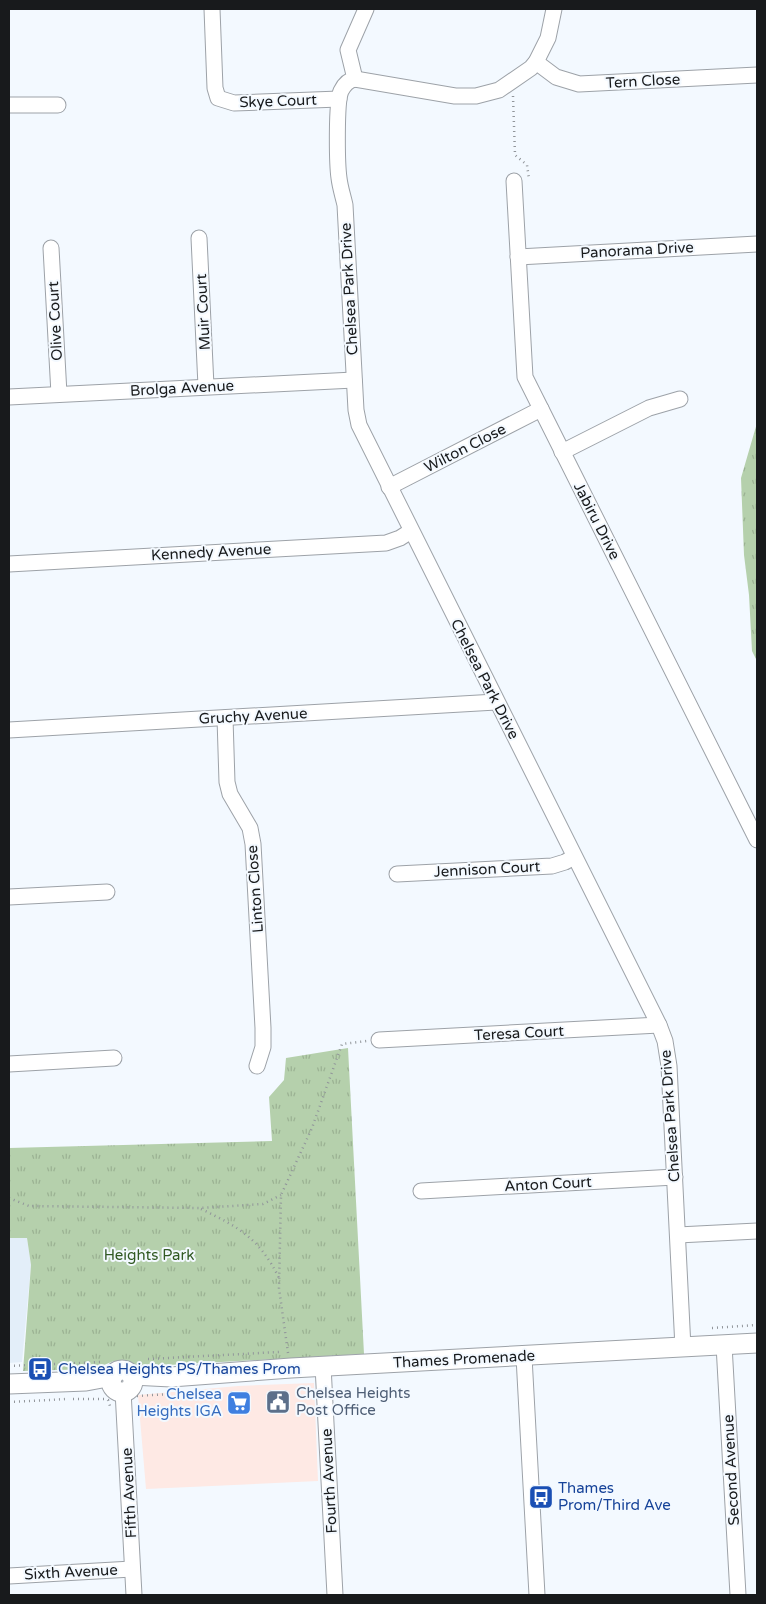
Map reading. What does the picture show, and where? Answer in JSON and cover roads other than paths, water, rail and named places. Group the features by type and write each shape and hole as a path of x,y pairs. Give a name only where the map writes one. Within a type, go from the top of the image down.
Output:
{"main road":[{"name":"Thames Promenade","path":"9,1384 86,1381 123,1386 171,1385 290,1368 757,1344"}],"street":[{"name":"Skye Court","path":"212,9 215,88 218,98 234,103 339,99"},
{"path":"355,78 348,50 366,9"},
{"path":"339,99 345,85 355,78 456,96 476,96 498,90 531,68 536,62 548,38 554,9"},
{"name":"Tern Close","path":"536,62 556,77 579,84 757,75"},
{"name":"Chelsea Park Drive","path":"339,99 339,178 345,205 354,380 359,425 659,1025 665,1041 669,1066 683,1348"},
{"path":"9,106 58,105"},
{"name":"Jabiru Drive","path":"521,180 518,257 525,377 757,840"},
{"name":"Muir Court","path":"199,238 206,386"},
{"name":"Panorama Drive","path":"518,257 757,244"},
{"name":"Olive Court","path":"51,248 60,394"},
{"name":"Brolga Avenue","path":"9,397 354,380"},
{"path":"562,452 649,408 680,399"},
{"name":"Wilton Close","path":"389,487 541,410"},
{"name":"Kennedy Avenue","path":"9,564 386,543 400,538 411,531"},
{"name":"Gruchy Avenue","path":"9,730 496,702"},
{"name":"Linton Close","path":"225,718 227,782 230,794 250,828 253,844 263,1028 262,1047 257,1066"},
{"name":"Jennison Court","path":"397,874 552,866 574,857"},
{"path":"9,898 107,892"},
{"name":"Teresa Court","path":"379,1040 659,1025"},
{"path":"9,1064 114,1058"},
{"name":"Anton Court","path":"421,1191 675,1177"},
{"path":"678,1235 757,1231"},
{"name":"Second Avenue","path":"724,1345 738,1595"},
{"path":"524,1356 537,1595"},
{"name":"Fourth Avenue","path":"323,1366 335,1595"},
{"name":"Fifth Avenue","path":"123,1386 134,1595"},
{"name":"Sixth Avenue","path":"9,1576 132,1568"}],"place":[{"name":"Chelsea Heights PS/Thames Prom","path":"40,1369"},
{"name":"Chelsea Heights Post Office","path":"278,1402"},
{"name":"Chelsea Heights IGA","path":"239,1403"},
{"name":"Thames Prom/Third Ave","path":"541,1497"}],"park label":[{"name":"Heights Park","path":"149,1255"}]}
